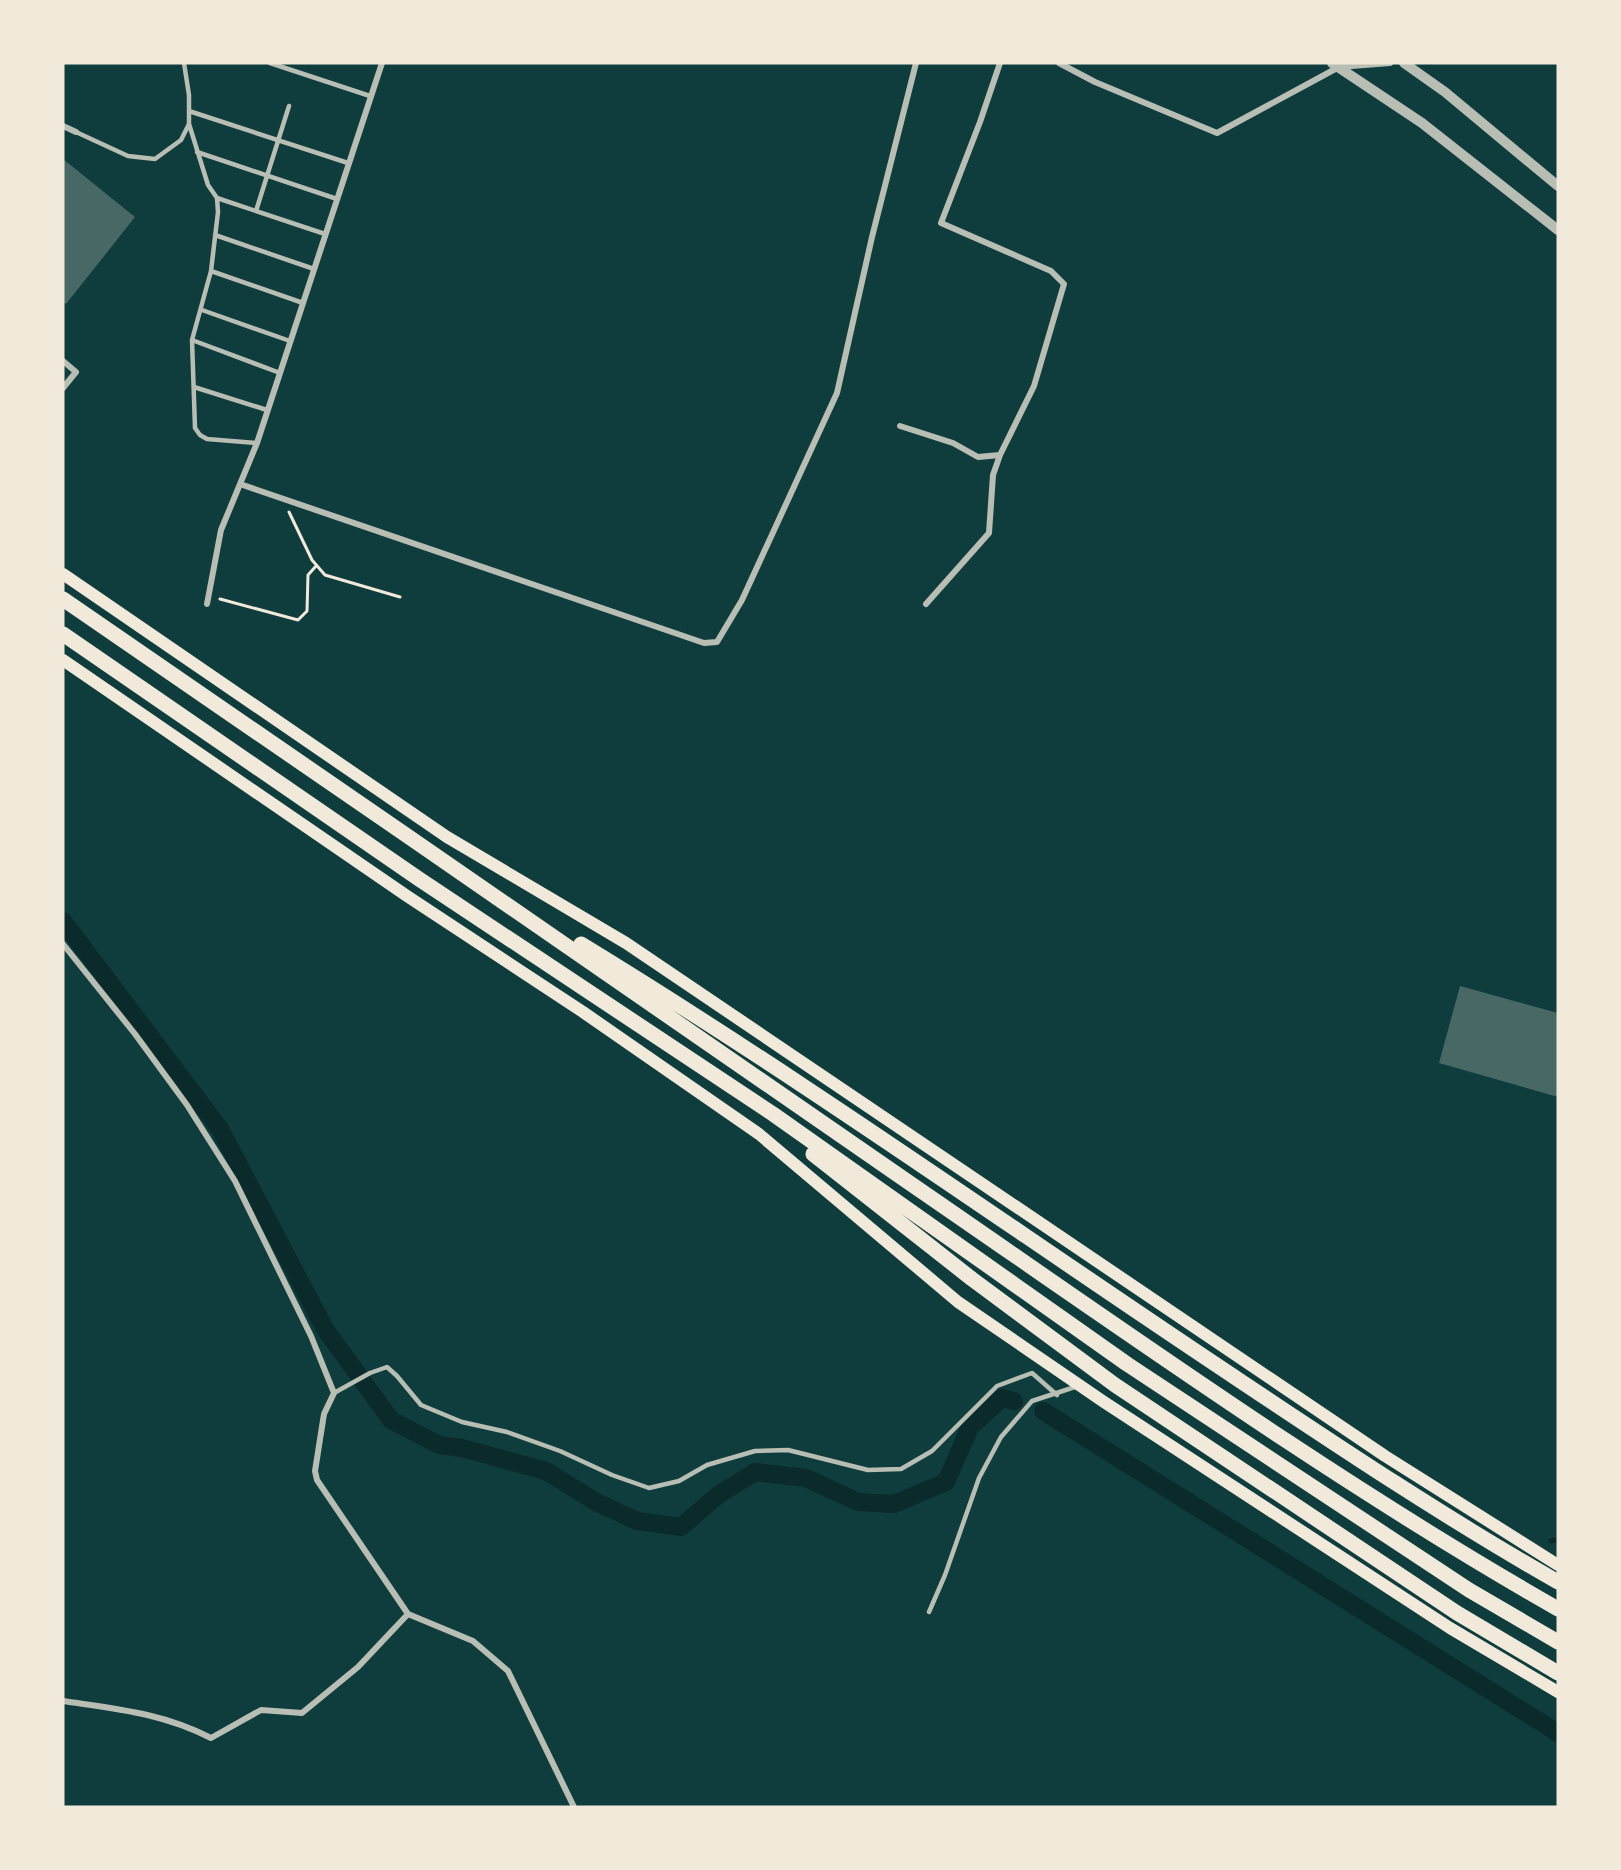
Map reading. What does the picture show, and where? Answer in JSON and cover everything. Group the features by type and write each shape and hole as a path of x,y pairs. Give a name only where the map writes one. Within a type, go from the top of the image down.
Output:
{"highway":[{"path":"63,599 1141,1342 1363,1490 1482,1566 1558,1609"},
{"path":"63,634 419,879 773,1114 1127,1364 1469,1590 1558,1642"},
{"path":"436,854 618,966 796,1081 1375,1472 1494,1546 1558,1581"},
{"path":"773,1114 799,1143 972,1279 1115,1385 1457,1613 1558,1673"}],"main road":[{"path":"63,574 447,837 626,943 1376,1450 1558,1565"},
{"path":"63,660 759,1134 958,1302 1080,1386 1450,1628 1558,1692"}],"street":[{"path":"207,604 221,530 256,443 382,63"},
{"path":"240,484 704,643 717,642 742,600 837,393 872,237 916,63"},
{"path":"926,603 989,533 993,475 1000,455 1034,386 1064,284 1051,271 941,223 1000,63"},
{"path":"1059,63 1095,82 1216,133 1335,65 1390,63"},
{"path":"1404,63 1444,92 1558,186"},
{"path":"1335,65 1422,123 1558,230"},
{"path":"63,126 76,132"},
{"path":"63,361 76,372 63,388"},
{"path":"900,426 953,443 978,457 1000,455"},
{"path":"63,944 135,1034 180,1096 235,1181 311,1336 334,1393 324,1414 315,1471 317,1480 408,1614 473,1641 508,1671 574,1807"},
{"path":"63,1701 151,1715 186,1725 212,1738 261,1710 302,1713 358,1667 408,1614"}],"lane":[{"path":"184,63 189,95 189,124 208,185 217,198 218,212 211,271 192,340 195,428 207,439 256,443"},
{"path":"270,63 370,96"},
{"path":"256,211 289,106"},
{"path":"189,111 348,163"},
{"path":"76,132 128,156 155,159 181,140 189,124"},
{"path":"197,152 337,199"},
{"path":"217,198 325,234"},
{"path":"215,234 314,269"},
{"path":"211,271 303,303"},
{"path":"202,310 290,341"},
{"path":"192,340 280,373"},
{"path":"194,387 267,410"},
{"path":"334,1393 369,1372 387,1367 420,1405 462,1422 507,1432 560,1451 612,1475 649,1488 679,1481 707,1465 755,1451 788,1450 868,1470 901,1469 932,1451 997,1386 1032,1373 1057,1395"},
{"path":"929,1612 945,1575 979,1478 1001,1437 1032,1401 1080,1386"}],"path":[{"path":"289,501 288,514 316,566 325,574 400,597"},
{"path":"208,595 298,620 307,610 308,574 316,566"}],"building":[{"path":"63,159 135,217 66,304 63,302"},
{"path":"1460,986 1558,1013 1558,1097 1439,1063"}],"waterway":[{"path":"63,921 220,1129 325,1329 391,1420 439,1445 462,1448 546,1471 596,1502 637,1521 681,1527 718,1495 755,1472 806,1478 858,1502 894,1504 946,1482 970,1427 1002,1398 1014,1401"},
{"path":"1043,1411 1558,1733"},
{"path":"1551,1541 1558,1540"}]}
